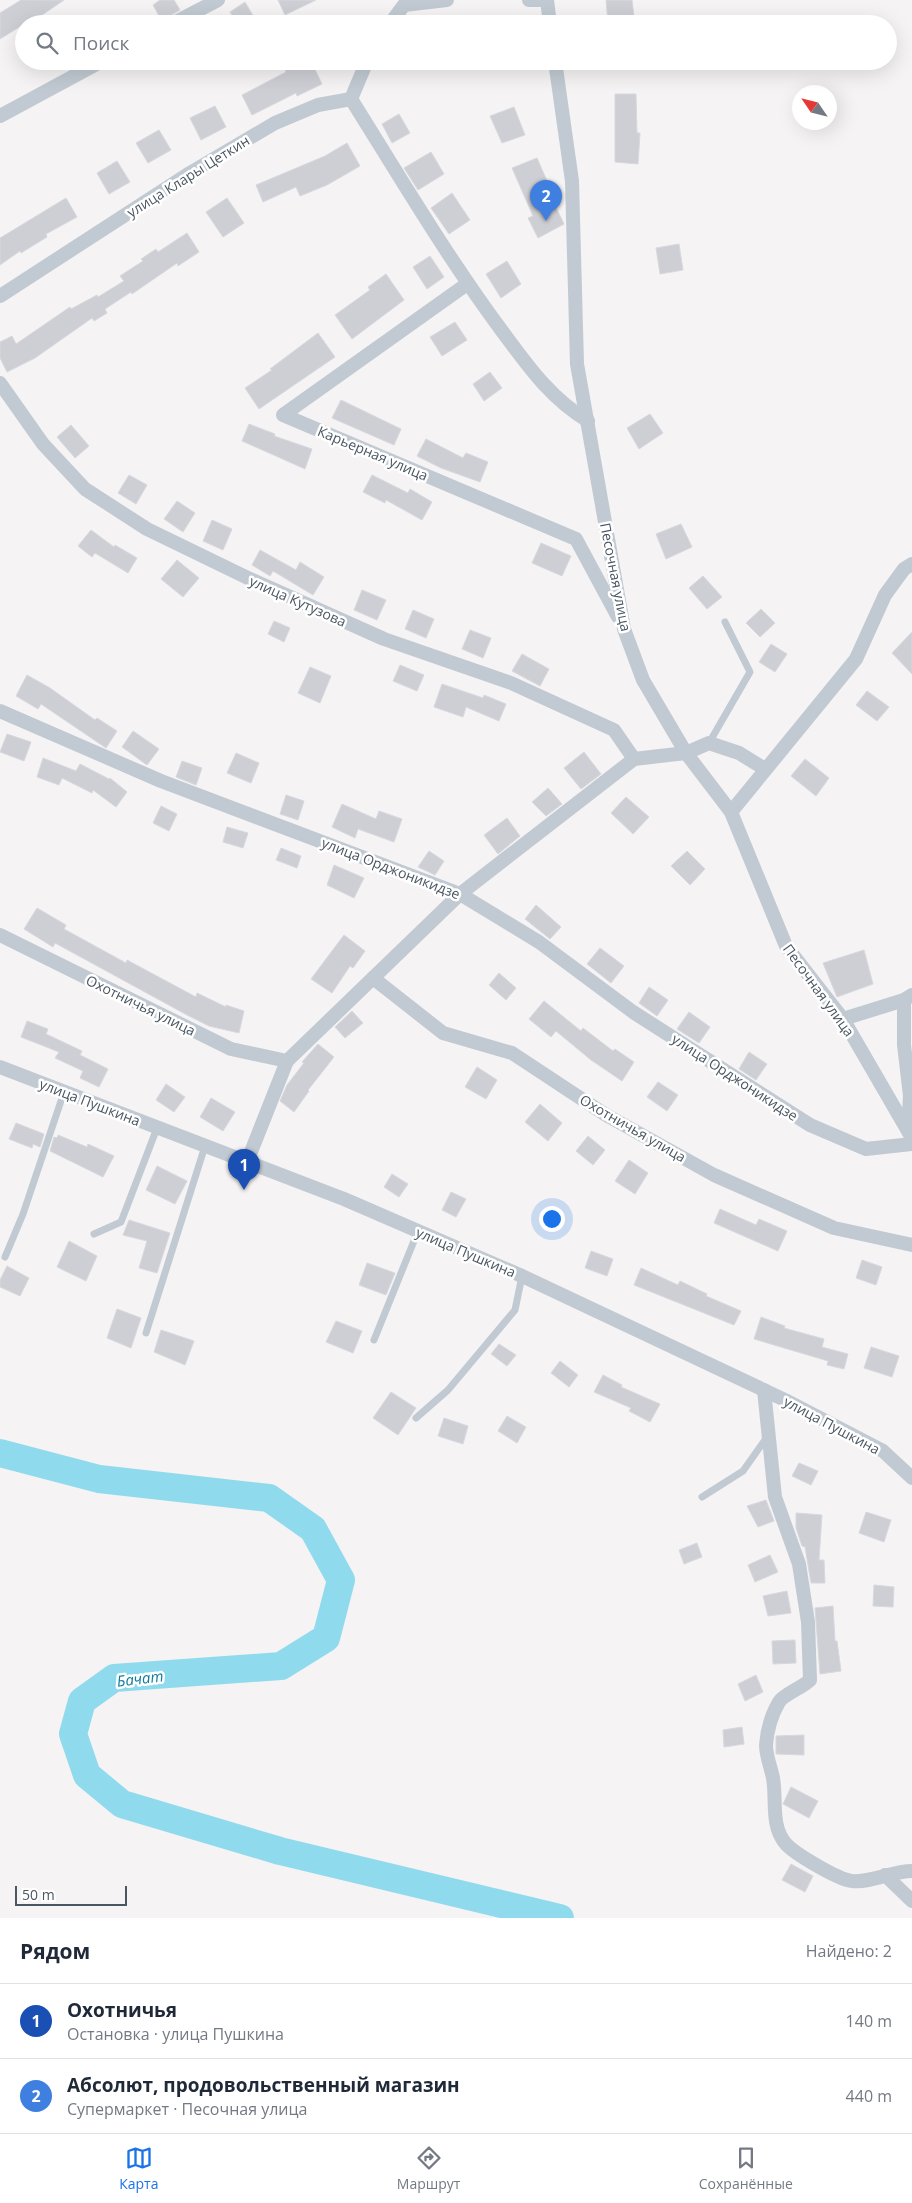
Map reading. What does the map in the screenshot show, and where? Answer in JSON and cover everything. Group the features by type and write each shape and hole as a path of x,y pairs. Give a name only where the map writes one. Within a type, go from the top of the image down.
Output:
{"street":[{"path":"189,15 218,0"},
{"path":"394,15 399,2 447,0"},
{"path":"530,0 547,0 549,15"},
{"path":"0,116 85,70"},
{"path":"363,70 351,99 467,284 542,383 567,408 588,421"},
{"name":"Песочная улица","path":"557,70 572,181 577,364 624,629 642,680 686,753 731,812 786,946 843,1019 911,1138"},
{"name":"улица Клары Цеткин","path":"0,296 190,173 275,123 318,105 351,99"},
{"name":"Карьерная улица","path":"467,284 283,415 576,539 624,629"},
{"name":"улица Кутузова","path":"0,383 43,444 85,489 147,529 250,579 384,639 511,683 614,730 634,759"},
{"path":"731,812 856,659 885,595 904,569 912,564"},
{"name":"улица Орджоникидзе","path":"0,711 161,781 460,894 539,942 633,1012 810,1125 866,1149 911,1138"},
{"path":"248,1162 287,1061 460,894 634,759 686,753 709,744 739,753 765,769"},
{"name":"Охотничья улица","path":"0,935 231,1049 287,1061"},
{"name":"Охотничья улица","path":"373,978 443,1033 512,1053 606,1115 714,1175 834,1228 912,1245"},
{"path":"843,1019 908,997 904,1045 910,1096 911,1138"},
{"name":"улица Пушкина","path":"0,1067 344,1200 522,1276 764,1390 883,1451 912,1478"},
{"path":"764,1390 775,1497 784,1529 799,1564 808,1622 811,1667 810,1680 804,1686 780,1700 770,1724 766,1747 774,1781 774,1809 780,1831 786,1844 805,1858 832,1874 852,1881 900,1871 912,1871"},
{"path":"885,1875 912,1901"}],"lane":[{"path":"709,744 750,672 725,622"},
{"path":"5,1257 23,1214 64,1092"},
{"path":"94,1234 121,1222 157,1128"},
{"path":"146,1333 205,1146"},
{"path":"374,1340 418,1231"},
{"path":"416,1418 448,1390 515,1310 522,1276"},
{"path":"702,1497 743,1471 769,1435"}],"building":[{"path":"21,0 64,0 42,15 15,15 15,30 0,39 0,13"},
{"path":"160,0 174,0 180,10 171,15 159,15 153,5"},
{"path":"278,0 316,0 285,15"},
{"path":"606,0 632,0 634,15 607,15"},
{"path":"245,2 253,15 232,15 230,12"},
{"path":"285,70 315,70 322,84 297,96 296,93 252,115 242,95 286,72"},
{"path":"615,94 636,94 637,133 640,133 638,164 615,162"},
{"path":"215,106 226,127 201,140 190,118"},
{"path":"514,107 525,135 502,143 490,116"},
{"path":"399,114 410,133 392,143 382,124"},
{"path":"159,130 171,150 148,163 136,143"},
{"path":"347,143 360,166 327,185 300,196 296,187 263,202 256,185 325,156"},
{"path":"431,152 444,174 418,190 404,168"},
{"path":"537,158 551,190 548,191 564,224 538,238 528,218 533,216 512,168"},
{"path":"117,161 130,182 109,194 97,173"},
{"path":"452,193 470,220 449,234 431,208"},
{"path":"66,198 77,217 46,234 47,237 21,253 20,251 0,265 0,238"},
{"path":"227,198 244,223 223,237 206,212"},
{"path":"187,233 199,252 178,266 177,263 132,294 131,292 105,309 107,313 94,321 92,318 35,358 7,372 0,358 0,342 12,336 16,344 70,307 71,309 97,295 98,297 124,281 120,276 143,261 141,259 156,249 158,252"},
{"path":"679,244 683,270 660,274 656,248"},
{"path":"430,256 444,277 427,289 413,267"},
{"path":"507,261 521,284 501,298 486,274"},
{"path":"386,274 404,300 352,339 335,315 370,290 368,287"},
{"path":"455,322 467,340 442,356 430,337"},
{"path":"318,333 335,357 259,409 245,388 272,370 270,369"},
{"path":"490,372 502,388 484,401 473,384"},
{"path":"341,400 401,429 394,445 332,418"},
{"path":"650,414 663,433 639,449 627,428"},
{"path":"249,424 275,434 274,436 312,449 305,469 242,441"},
{"path":"71,425 89,446 75,458 57,437"},
{"path":"426,439 463,458 466,453 488,462 480,482 441,468 417,456"},
{"path":"129,475 147,485 136,504 118,493"},
{"path":"372,475 408,493 410,489 432,502 422,520 386,500 385,503 363,492"},
{"path":"177,501 195,513 183,532 164,519"},
{"path":"212,520 232,529 223,550 203,541"},
{"path":"681,524 692,547 666,559 656,534"},
{"path":"91,530 114,547 115,545 137,558 128,573 95,553 92,557 78,546"},
{"path":"541,543 571,556 562,576 532,563"},
{"path":"260,550 296,570 300,562 324,577 313,595 273,571 270,576 252,565"},
{"path":"177,560 199,578 183,597 161,579"},
{"path":"703,576 722,597 707,609 689,588"},
{"path":"362,590 386,600 377,620 354,610"},
{"path":"761,609 775,623 760,637 746,623"},
{"path":"413,610 434,619 426,638 405,629"},
{"path":"274,621 290,628 284,642 268,634"},
{"path":"470,630 491,638 483,658 462,649"},
{"path":"912,632 912,674 892,653"},
{"path":"771,644 787,654 775,672 759,662"},
{"path":"522,654 549,669 540,686 512,671"},
{"path":"400,665 424,675 417,691 393,681"},
{"path":"310,667 331,676 320,703 298,693"},
{"path":"27,675 50,688 95,720 97,718 117,731 106,748 41,704 38,709 16,696"},
{"path":"442,684 483,698 484,695 506,704 499,721 466,707 463,717 434,707"},
{"path":"867,691 889,707 877,721 856,705"},
{"path":"133,731 159,749 147,765 122,747"},
{"path":"7,734 31,742 24,761 0,752"},
{"path":"584,752 601,774 581,789 564,768"},
{"path":"236,753 259,763 251,783 227,773"},
{"path":"43,758 76,771 80,764 110,778 127,792 116,807 93,790 92,793 62,778 59,785 37,777"},
{"path":"805,759 829,778 816,796 791,776"},
{"path":"182,761 202,768 196,785 176,777"},
{"path":"548,788 562,804 546,816 532,802"},
{"path":"286,795 304,801 298,820 280,814"},
{"path":"626,797 649,817 633,834 611,813"},
{"path":"342,804 376,819 379,811 402,819 394,842 358,829 355,838 332,827"},
{"path":"161,806 177,814 169,831 153,823"},
{"path":"507,818 520,836 498,854 484,835"},
{"path":"227,827 248,833 243,848 223,842"},
{"path":"281,848 301,856 297,868 276,860"},
{"path":"429,851 444,861 435,875 418,867"},
{"path":"687,851 705,869 690,885 671,866"},
{"path":"334,865 364,878 354,898 327,885"},
{"path":"536,905 561,927 550,939 525,919"},
{"path":"37,908 66,925 64,929 126,963 127,960 196,997 197,993 226,1007 226,1005 244,1011 239,1033 209,1026 55,943 53,947 24,929"},
{"path":"344,935 365,951 353,968 350,966 332,993 311,979"},
{"path":"600,948 624,966 611,983 587,964"},
{"path":"864,950 873,984 837,997 823,963"},
{"path":"499,973 516,988 506,1000 489,985"},
{"path":"649,987 668,1000 657,1016 639,1003"},
{"path":"544,1001 581,1031 583,1028 613,1051 615,1049 634,1062 622,1081 591,1060 556,1031 551,1037 529,1019"},
{"path":"352,1011 363,1023 345,1038 335,1027"},
{"path":"689,1012 710,1027 699,1043 677,1029"},
{"path":"27,1021 48,1029 46,1034 82,1051 80,1055 108,1069 99,1087 80,1078 83,1071 55,1058 59,1052 21,1037"},
{"path":"318,1044 334,1057 308,1090 294,1112 280,1101 287,1085 304,1063 302,1062"},
{"path":"749,1052 767,1064 756,1080 739,1069"},
{"path":"477,1067 497,1080 486,1099 465,1087"},
{"path":"658,1082 678,1095 667,1111 647,1097"},
{"path":"166,1084 185,1097 174,1112 156,1100"},
{"path":"211,1098 235,1112 223,1131 200,1117"},
{"path":"540,1104 562,1123 548,1141 525,1122"},
{"path":"16,1123 44,1134 40,1147 33,1144 32,1148 9,1139"},
{"path":"58,1135 87,1147 88,1144 114,1156 103,1177 50,1151 54,1137 57,1138"},
{"path":"588,1136 605,1150 593,1165 576,1151"},
{"path":"629,1160 648,1173 635,1194 615,1181"},
{"path":"157,1166 187,1181 175,1204 146,1190"},
{"path":"392,1174 408,1184 399,1197 384,1187"},
{"path":"451,1192 466,1199 456,1217 442,1210"},
{"path":"720,1209 756,1225 759,1219 787,1231 778,1251 714,1223"},
{"path":"129,1220 170,1233 157,1273 139,1268 147,1241 123,1235"},
{"path":"69,1241 97,1256 86,1281 57,1267"},
{"path":"591,1251 613,1259 607,1276 585,1268"},
{"path":"862,1260 882,1267 876,1285 856,1278"},
{"path":"367,1263 395,1273 386,1295 359,1285"},
{"path":"7,1266 29,1278 20,1296 0,1287 0,1280"},
{"path":"641,1268 678,1285 680,1281 707,1294 706,1296 741,1311 734,1325 634,1285"},
{"path":"117,1309 141,1318 131,1348 107,1338"},
{"path":"761,1317 785,1326 784,1328 824,1339 822,1347 848,1354 844,1369 827,1365 828,1361 754,1339"},
{"path":"336,1321 362,1331 353,1353 326,1342"},
{"path":"161,1330 194,1341 185,1365 154,1352"},
{"path":"499,1344 516,1355 507,1366 491,1354"},
{"path":"871,1347 899,1356 892,1377 864,1368"},
{"path":"560,1361 578,1375 569,1387 551,1373"},
{"path":"603,1375 622,1385 621,1387 660,1404 650,1422 629,1411 631,1408 594,1392"},
{"path":"391,1392 416,1408 398,1435 373,1418"},
{"path":"507,1416 526,1427 517,1443 498,1431"},
{"path":"444,1418 468,1426 463,1444 438,1436"},
{"path":"799,1463 818,1471 811,1485 792,1476"},
{"path":"766,1500 774,1521 758,1527 747,1506"},
{"path":"866,1512 891,1520 884,1542 859,1533"},
{"path":"796,1513 822,1515 819,1560 824,1560 825,1583 811,1583 805,1547 802,1546 796,1528"},
{"path":"697,1543 702,1557 684,1564 679,1550"},
{"path":"770,1555 778,1572 755,1582 748,1565"},
{"path":"874,1585 894,1587 893,1607 873,1606"},
{"path":"787,1591 791,1613 768,1616 763,1596"},
{"path":"833,1606 835,1641 837,1641 841,1671 820,1674 815,1608"},
{"path":"795,1640 796,1663 773,1664 772,1641"},
{"path":"756,1675 763,1692 745,1701 738,1684"},
{"path":"742,1727 744,1744 724,1747 723,1730"},
{"path":"804,1735 804,1755 776,1754 776,1736"},
{"path":"791,1787 818,1801 809,1818 783,1804"},
{"path":"791,1864 813,1876 805,1892 782,1880"}],"waterway":[{"name":"Бачат","path":"0,1453 99,1479 269,1498 313,1529 341,1580 326,1638 281,1666 114,1678 82,1701 73,1734 87,1775 122,1804 280,1851 560,1918"}],"place":[{"name":"Абсолют, продовольственный магазин","path":"546,221"},
{"name":"Охотничья","path":"244,1190"}]}
